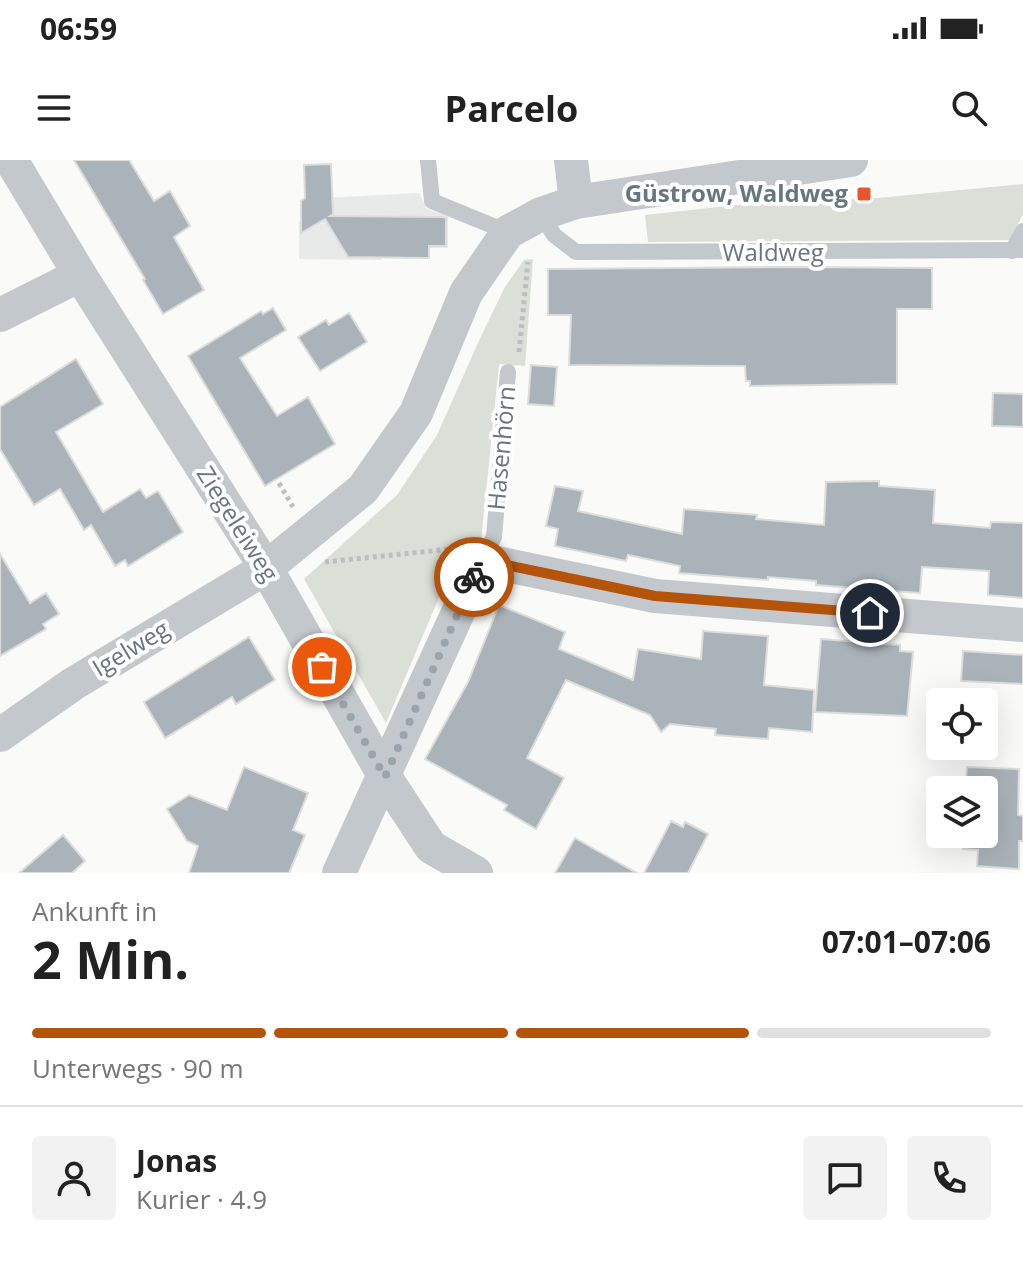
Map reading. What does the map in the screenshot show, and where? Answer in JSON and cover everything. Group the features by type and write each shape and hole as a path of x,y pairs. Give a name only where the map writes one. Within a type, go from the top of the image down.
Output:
{"street":[{"name":"Ziegeleiweg","path":"11,160 80,275 266,568 385,777 431,847 476,873"},
{"path":"571,160 576,202"},
{"path":"266,568 363,489 416,413 466,293 518,243 541,214 576,202 851,160"},
{"path":"0,315 80,275"},
{"path":"482,560 655,596 1023,625"},
{"name":"Hasenhörn","path":"339,873 482,560"},
{"name":"Igelweg","path":"0,735 73,684 266,568"}],"lane":[{"path":"428,160 432,201 518,243"},
{"name":"Waldweg","path":"541,214 554,235 576,252 1018,250"},
{"path":"1018,250 1023,231"},
{"name":"Hasenhörn","path":"482,560 494,537 508,372"}],"path":[{"path":"508,372 518,359 518,243"},
{"path":"279,483 300,518"},
{"path":"312,563 455,548 482,560"}],"shaded area":[{"path":"1023,184 1023,214 1010,240 648,242 645,215 774,201 867,199"},
{"path":"419,193 427,209 448,216 448,248 382,248 381,260 299,259 299,222 304,220 302,199"},
{"path":"533,259 525,366 499,364 481,542 462,543 386,723 304,579 397,495 437,435 505,287 524,260"}],"building":[{"path":"74,160 129,160 154,201 170,191 190,226 174,237 204,290 163,314"},
{"path":"331,164 333,214 330,216 446,218 446,246 429,246 429,258 348,257 325,219 301,233 301,201 305,198 304,165"},
{"path":"932,268 932,309 897,309 897,384 750,386 750,381 746,381 745,366 569,365 571,315 548,315 548,269"},
{"path":"273,308 286,330 240,358 277,416 308,397 335,444 265,486 188,356 261,311 263,314"},
{"path":"349,313 367,342 320,371 298,337 326,320 329,325"},
{"path":"76,359 103,404 56,432 103,512 140,489 146,498 158,491 183,532 128,566 125,560 115,566 91,525 84,530 60,489 34,505 0,449 0,407"},
{"path":"531,365 557,367 554,406 528,404"},
{"path":"993,393 1023,394 1023,427 992,426"},
{"path":"879,481 879,486 935,490 933,523 990,528 991,522 1023,523 1023,598 988,595 989,571 922,567 920,593 816,585 816,581 768,577 768,580 679,573 680,566 628,555 626,561 555,546 558,529 546,526 555,486 583,491 578,511 682,534 684,509 824,525 826,482"},
{"path":"0,554 30,603 46,593 59,614 43,624 46,629 0,656"},
{"path":"499,605 565,632 559,649 633,680 638,649 701,659 703,631 768,636 764,685 814,690 812,732 769,728 768,739 715,735 716,729 670,724 661,732 650,715 566,680 527,758 564,778 536,829 504,810 507,805 425,759 468,682"},
{"path":"249,637 275,680 236,704 232,697 165,738 144,702"},
{"path":"821,639 900,645 900,651 913,652 907,716 815,712"},
{"path":"963,651 1023,655 1023,684 961,681"},
{"path":"244,767 308,793 293,830 305,835 289,873 189,873 198,846 187,841 167,809 189,795 227,810"},
{"path":"967,767 1019,769 1018,815 1023,816 1023,841 1019,841 1019,869 977,866 978,850 963,849 998,848 998,776 966,776"},
{"path":"671,821 683,827 685,822 708,834 688,873 644,873"},
{"path":"63,835 85,861 72,873 19,873"},
{"path":"575,838 596,850 637,873 555,873"}],"way so far":[{"path":"322,667 385,777 474,577"}],"place":[{"name":"Güstrow, Waldweg","path":"864,194"}],"route":[{"path":"474,577 482,560 655,596 870,613"}]}
